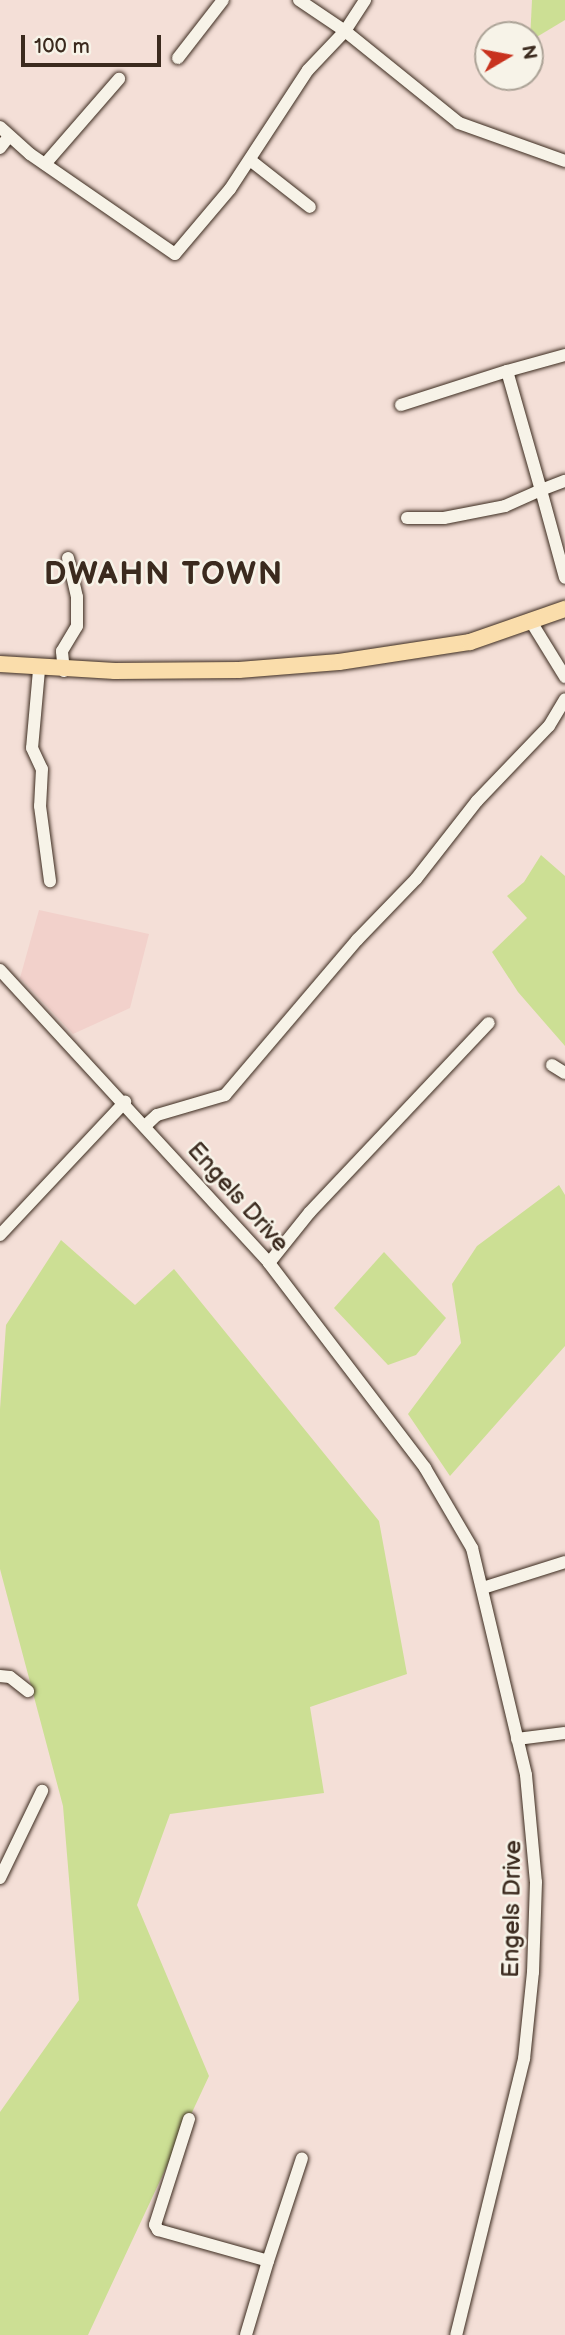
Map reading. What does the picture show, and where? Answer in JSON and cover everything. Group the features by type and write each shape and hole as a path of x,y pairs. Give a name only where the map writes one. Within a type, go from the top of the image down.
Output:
{"main road":[{"path":"0,664 64,671 239,670 339,663 470,642 565,609"}],"street":[{"path":"178,58 223,0"},
{"path":"299,0 345,31 459,123 565,161"},
{"path":"0,148 4,132 45,164 175,254 250,160 313,64 345,31 365,0"},
{"path":"45,164 118,79"},
{"path":"250,160 310,207"},
{"path":"401,405 565,355"},
{"path":"508,371 565,578"},
{"path":"407,518 444,518 505,506 565,481"},
{"path":"64,671 62,650 76,626 77,597 68,558"},
{"path":"530,620 565,677"},
{"path":"39,670 32,748 43,776 40,806 50,881"},
{"path":"145,1126 156,1115 225,1095 357,940 416,879 477,801 549,726 565,699"},
{"name":"Engels Drive","path":"0,970 125,1102 269,1263 425,1468 472,1548 533,1818 534,1972 528,2028 506,2140 456,2335"},
{"path":"269,1263 310,1212 489,1023"},
{"path":"552,1065 565,1073"},
{"path":"0,1235 125,1102"},
{"path":"483,1588 565,1562"},
{"path":"0,1676 10,1677 28,1691"},
{"path":"517,1739 565,1733"},
{"path":"0,1877 42,1791"},
{"path":"189,2119 155,2225 158,2230 268,2262"},
{"path":"246,2335 302,2158"}],"shaded area":[{"path":"39,910 149,934 130,1008 73,1034 20,978"}],"green space":[{"path":"532,0 565,0 565,20 544,33 544,21 531,21"},
{"path":"541,855 565,876 565,1046 518,992 492,952 527,918 507,896 524,882"},
{"path":"559,1185 565,1195 565,1346 450,1476 408,1414 461,1343 452,1284 477,1246"},
{"path":"61,1240 135,1305 174,1269 379,1521 407,1674 310,1707 324,1793 170,1814 137,1905 209,2076 88,2335 0,2335 0,2112 79,2000 63,1806 0,1569 0,1409 6,1325"},
{"path":"384,1252 446,1318 416,1355 388,1365 334,1308"}],"district":[{"name":"DWAHN TOWN","path":"164,575"}]}
